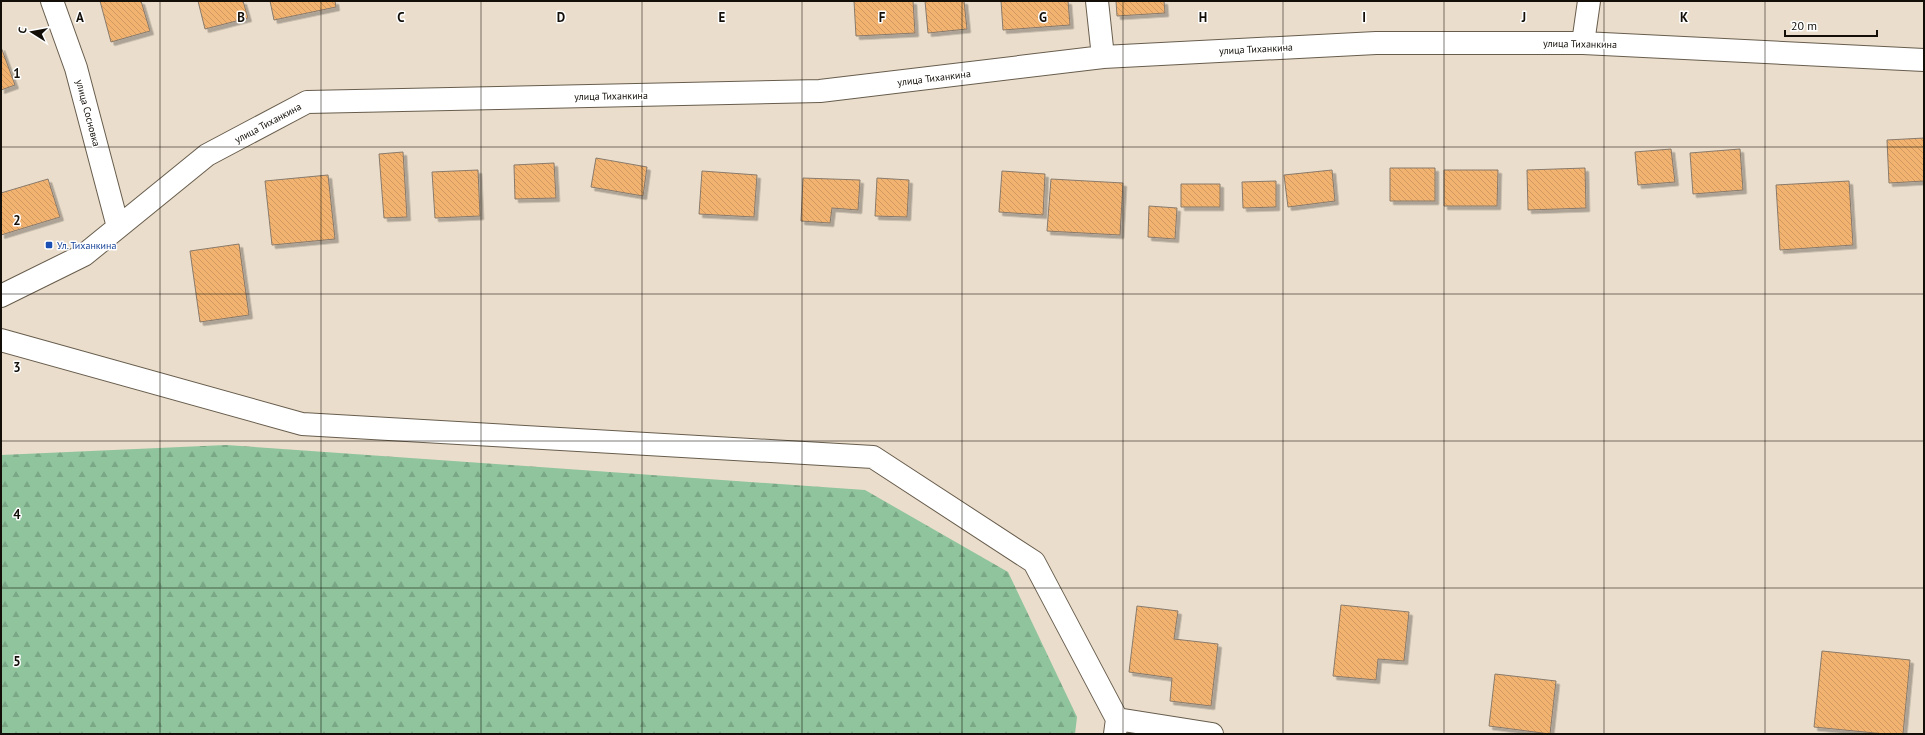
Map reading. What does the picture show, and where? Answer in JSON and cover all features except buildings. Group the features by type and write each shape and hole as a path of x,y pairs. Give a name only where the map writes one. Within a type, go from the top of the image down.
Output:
{"street":[{"name":"улица Сосновка","path":"52,1 76,68 118,227"},
{"path":"1097,1 1103,57"},
{"path":"1583,43 1589,1"},
{"name":"улица Тиханкина","path":"1,296 84,256 207,155 307,102 820,92 1103,57 1376,43 1583,43 1924,60"},
{"path":"1,340 302,424 873,457 1034,562 1116,726 1212,734"}],"green space":[{"path":"226,445 865,490 1008,572 1077,717 1075,734 1,734 1,455"}],"place":[{"name":"Ул. Тиханкина","path":"49,245"}]}
